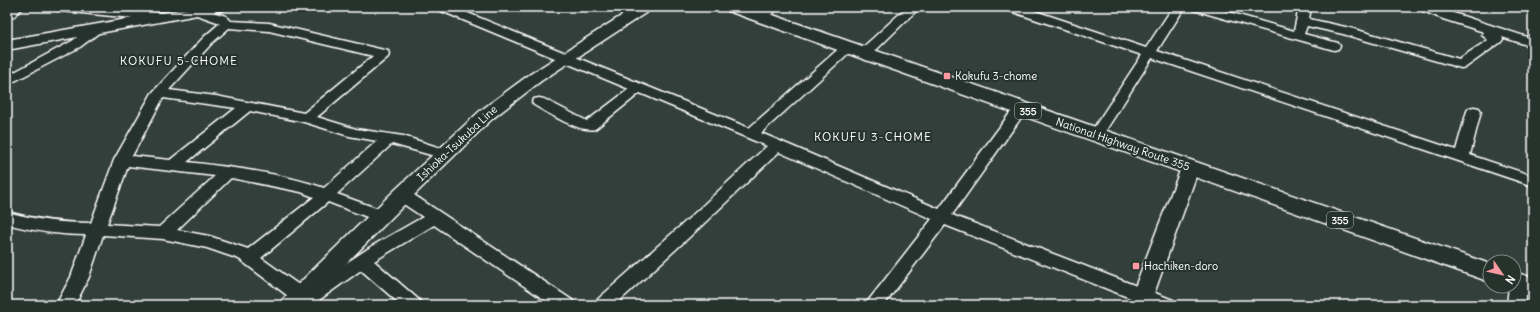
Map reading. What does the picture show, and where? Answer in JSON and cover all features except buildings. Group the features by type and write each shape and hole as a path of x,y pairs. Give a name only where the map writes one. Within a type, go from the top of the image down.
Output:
{"highway":[{"path":"7,13 16,7"},
{"name":"National Highway Route 355","path":"734,7 767,12 856,50 1482,270"}],"main road":[{"path":"7,45 200,9 220,7"},
{"name":"Ishioka-Tsukuba Line","path":"299,302 402,195 486,116 511,95 645,7"},
{"path":"1141,300 1190,168"}],"street":[{"path":"61,7 163,17"},
{"path":"443,7 640,87 942,217 1141,300 1167,305"},
{"path":"751,134 856,50 914,7"},
{"path":"1011,7 1533,181"},
{"path":"1096,135 1179,7"},
{"path":"1198,7 1334,46"},
{"path":"1298,36 1303,22 1305,7"},
{"path":"1425,7 1533,43"},
{"path":"200,9 222,19 226,24"},
{"path":"1303,22 1346,31 1461,64 1497,39 1488,35 1492,30"},
{"path":"65,305 74,291 87,261 90,247 122,160 159,93 208,40 226,24 269,27 383,54 307,118"},
{"path":"7,81 76,44 96,28"},
{"path":"538,102 590,126 640,87"},
{"path":"159,93 216,100 307,118 354,133 390,138 445,154"},
{"path":"174,165 247,106"},
{"path":"874,305 942,217 1021,108"},
{"path":"1462,157 1474,111"},
{"path":"249,258 326,195 390,138"},
{"path":"603,305 667,250 777,145"},
{"path":"122,160 228,172 304,187 381,216"},
{"path":"163,233 228,172"},
{"path":"402,195 566,305"},
{"path":"7,218 36,226 66,229 98,228 163,233 209,242 249,258 299,302 362,261 435,217"},
{"path":"362,261 413,305"}],"place":[{"name":"Kokufu 3-chome","path":"947,76"},
{"name":"Hachiken-doro","path":"1136,266"}],"district":[{"name":"KOKUFU 5-CHOME","path":"179,61"},
{"name":"KOKUFU 3-CHOME","path":"873,137"}]}
